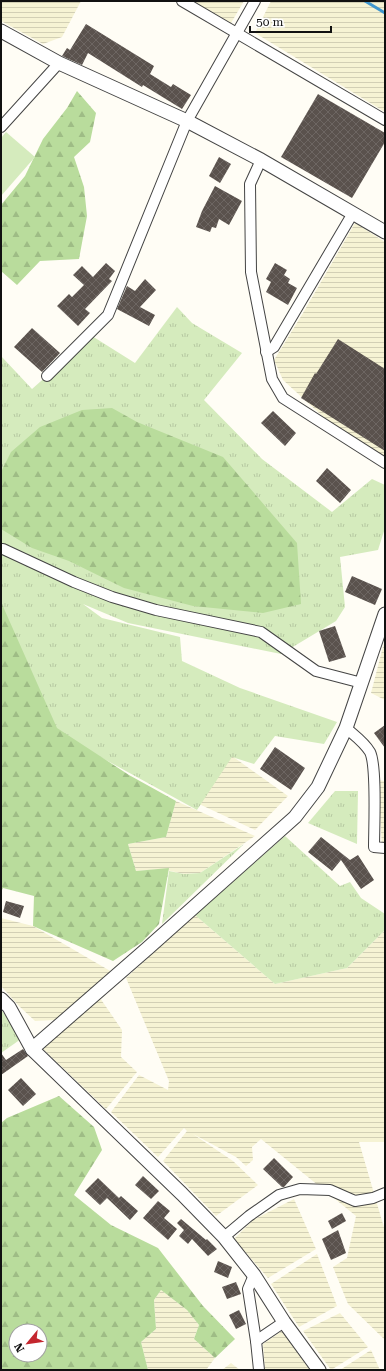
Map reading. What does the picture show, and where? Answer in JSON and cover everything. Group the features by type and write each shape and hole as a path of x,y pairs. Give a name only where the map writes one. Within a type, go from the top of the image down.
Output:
{"street":[{"path":"182,1 385,120"},
{"path":"47,376 108,316 187,121 255,1"},
{"path":"1,31 59,63 187,121 262,160 385,232"},
{"path":"1,127 59,63"},
{"path":"262,160 250,184 251,272 272,380 283,398 385,463"},
{"path":"266,352 274,347 353,213"},
{"path":"1,549 29,560 74,582 112,597 156,610 261,632 316,671 362,682"},
{"path":"32,1049 143,953 295,817 318,787 346,728 385,614"},
{"path":"346,728 364,743 371,754 373,770 374,847 385,848"},
{"path":"1,999 9,1007 32,1049 182,1194 224,1237 254,1275 284,1322 319,1370"},
{"path":"224,1237 248,1216 279,1195 300,1189 330,1190 355,1201 373,1198 385,1193"},
{"path":"254,1275 248,1289 259,1370"},
{"path":"256,1341 284,1322"}],"shaded area":[{"path":"1,1 81,1 62,37 43,44 1,21"},
{"path":"193,1 244,1 231,23"},
{"path":"271,1 385,1 385,112 255,33"},
{"path":"355,223 385,242 385,457 330,423 283,380 274,360"},
{"path":"385,639 385,700 371,693"},
{"path":"232,756 288,796 255,830 199,804"},
{"path":"378,780 385,781 385,845 382,846"},
{"path":"176,801 255,836 200,873 184,874 162,869 136,871 128,844 166,837"},
{"path":"195,915 275,984 347,968 385,930 385,1142 359,1142 385,1231 385,1340 348,1304 333,1267 347,1258 356,1216 261,1139 252,1147 253,1160 246,1166 236,1157 193,1134 233,1161 258,1185 216,1216 163,1161 187,1131 184,1128 158,1157 111,1112 139,1075 168,1090 169,1081 126,978"},
{"path":"1,918 33,926 112,972 55,1020 35,1021 1,986"},
{"path":"100,998 122,1030 121,1057 137,1072 106,1109 42,1048"},
{"path":"294,1199 316,1249 268,1278 234,1239 253,1220"},
{"path":"317,1254 337,1306 299,1327 271,1284"},
{"path":"161,1290 187,1310 199,1325 194,1339 215,1358 206,1370 148,1370 141,1342 156,1329 154,1300"},
{"path":"340,1313 368,1347 331,1370 303,1331"},
{"path":"282,1331 310,1370 265,1370 263,1344"},
{"path":"371,1350 380,1370 340,1370"},
{"path":"231,1363 240,1370 222,1370"}],"green space":[{"path":"77,91 96,113 90,142 74,157 84,187 87,216 79,259 40,261 17,285 1,271 1,205 25,176 43,139 67,108"},
{"path":"6,132 35,157 1,196 1,138"},
{"path":"177,307 192,323 242,353 204,400 262,459 332,512 372,479 385,485 385,528 378,550 340,557 345,607 336,621 281,654 128,623 83,604 102,618 180,637 182,661 240,688 337,722 324,744 275,736 254,764 232,757 197,810 53,731 1,603 1,356 32,389 92,336 135,363"},
{"path":"112,408 137,422 223,457 297,543 301,604 263,613 193,606 124,588 69,561 32,548 1,529 1,472 11,452 40,427 82,410"},
{"path":"1,602 57,728 129,775 176,801 166,837 128,844 136,871 169,868 159,924 142,942 113,961 33,926 34,896 3,888 1,892"},
{"path":"335,791 358,791 357,844 308,823"},
{"path":"285,836 340,886 350,882 361,898 385,914 385,930 347,968 275,984 195,915"},
{"path":"244,844 162,924 169,871 184,874 200,873"},
{"path":"1,1009 21,1039 1,1053"},
{"path":"59,1096 94,1127 102,1150 74,1195 111,1225 158,1248 203,1306 235,1339 215,1358 194,1339 199,1325 187,1310 161,1290 154,1300 156,1329 141,1342 148,1370 1,1370 1,1123 7,1118"}],"building":[{"path":"86,24 154,66 150,74 171,87 173,84 191,95 182,109 143,85 142,87 88,53 82,65 62,56 67,48 70,50"},
{"path":"318,94 385,133 385,142 352,198 281,157"},
{"path":"219,157 231,164 220,183 209,176"},
{"path":"215,186 242,201 229,225 219,219 216,228 212,227 210,232 196,227 202,211"},
{"path":"106,263 115,271 109,279 112,281 85,309 90,313 78,326 57,306 69,294 72,297 84,285 73,275 82,266 93,277"},
{"path":"275,263 287,270 284,275 290,279 288,283 297,288 288,305 266,292 271,282 266,279"},
{"path":"145,279 156,290 140,307 155,315 149,326 117,309 127,286 135,291"},
{"path":"32,328 60,353 42,372 14,347"},
{"path":"338,339 385,369 385,451 301,398 315,373 316,374"},
{"path":"273,411 296,433 285,446 261,423"},
{"path":"327,468 351,490 340,503 316,481"},
{"path":"352,576 382,589 375,605 345,592"},
{"path":"335,626 346,657 329,662 319,631"},
{"path":"385,725 385,748 374,733"},
{"path":"275,747 305,768 291,790 260,769"},
{"path":"321,837 350,860 358,855 374,880 361,889 341,860 332,871 308,852"},
{"path":"6,901 24,906 20,918 3,912"},
{"path":"23,1049 28,1056 1,1075 1,1053 6,1060"},
{"path":"21,1078 36,1094 23,1106 8,1090"},
{"path":"274,1158 293,1177 284,1187 282,1187 263,1169"},
{"path":"143,1176 159,1191 151,1199 135,1185"},
{"path":"98,1178 119,1198 121,1196 138,1211 130,1220 107,1198 100,1205 85,1191"},
{"path":"158,1201 170,1211 164,1218 177,1229 168,1240 143,1218"},
{"path":"342,1213 346,1221 332,1229 328,1221"},
{"path":"181,1219 206,1240 207,1239 217,1249 208,1256 192,1239 188,1244 179,1236 184,1230 177,1223"},
{"path":"338,1230 346,1253 331,1260 322,1239"},
{"path":"218,1261 232,1267 228,1278 214,1272"},
{"path":"236,1282 241,1294 227,1299 222,1287"},
{"path":"239,1310 246,1324 236,1329 229,1315"}],"waterway":[{"path":"365,1 385,13"}]}
